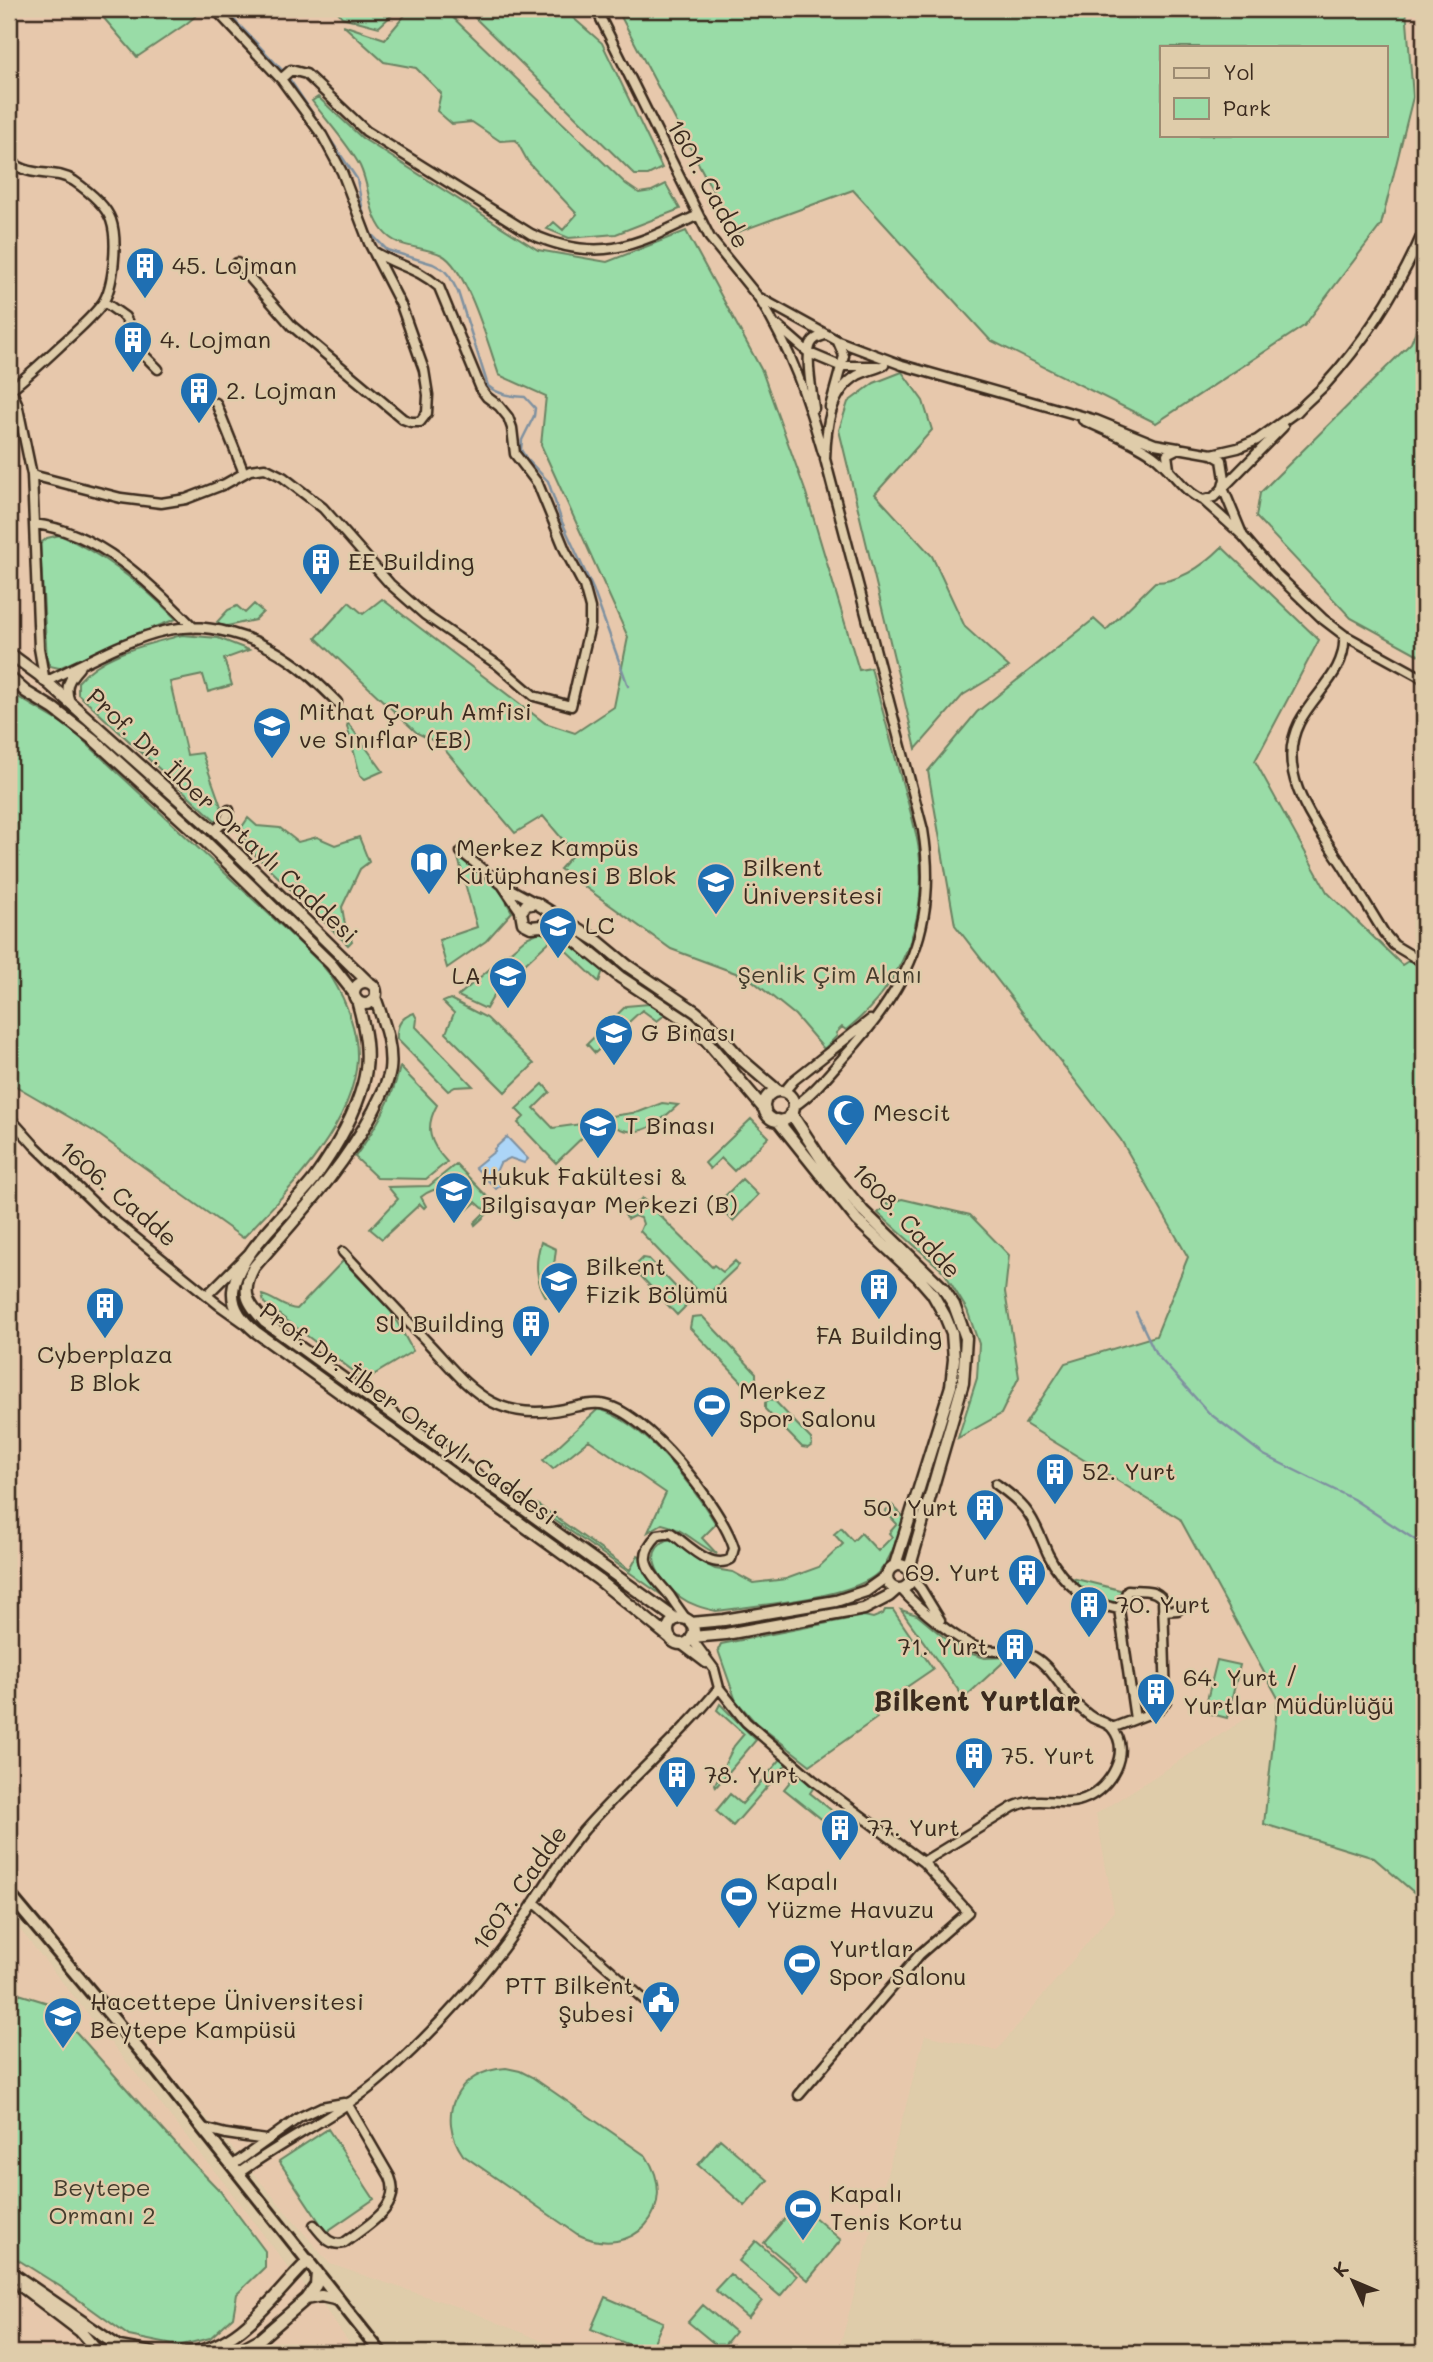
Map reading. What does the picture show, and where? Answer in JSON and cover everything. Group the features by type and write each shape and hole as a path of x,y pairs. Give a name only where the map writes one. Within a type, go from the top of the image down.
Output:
{"main road":[{"path":"9,1894 203,2128 381,2353"}],"street":[{"path":"215,9 285,75 342,172 373,251 401,305 424,370 428,395 427,413 420,422 403,419 308,341 237,263"},
{"name":"1601. Cadde","path":"596,9 710,238 758,297 825,335 902,365 1096,420 1155,444 1180,448"},
{"path":"285,75 306,74 366,131 545,241 580,250 615,249 656,235 698,215"},
{"path":"9,160 27,172 72,180 98,201 106,211 113,231 113,271 104,302 37,370 10,387 18,403 32,475 39,648 42,679 44,690 39,695 29,694 23,685 33,674 42,679 59,676 150,635 169,629 194,628 244,637 287,658 337,702"},
{"path":"1203,500 1214,497 1325,385 1377,316 1399,281 1424,230"},
{"path":"32,475 121,498 161,503 210,491 250,470 265,468 283,477 323,508 407,601 498,665 534,696 571,706 590,625 590,608 584,586 565,551 538,484 515,454 508,417 481,389 439,287 426,275 373,251"},
{"path":"758,297 788,348 825,459 923,830 927,894 921,931 909,968 886,1007 853,1048 808,1097 792,1110 786,1120 777,1120"},
{"path":"104,302 125,317 145,356 158,369"},
{"path":"774,322 809,353 840,366 902,365"},
{"path":"815,425 809,353 816,338 825,335"},
{"path":"825,459 828,420 844,356 838,341"},
{"path":"828,420 839,393 848,383 884,365"},
{"path":"216,403 244,473"},
{"path":"1212,454 1257,440 1300,409"},
{"name":"1601. Cadde","path":"1070,414 1127,440 1153,455 1169,469"},
{"path":"1243,536 1223,488 1225,479 1222,460 1212,454 1180,448 1167,454 1169,469 1190,492 1203,500 1243,536 1294,593 1344,635 1424,679"},
{"path":"34,524 67,531 96,546 135,572 166,598 194,628"},
{"path":"1344,635 1345,649 1340,663 1299,723 1291,748 1294,778 1310,817 1384,933 1394,945 1424,963"},
{"path":"30,668 39,648"},
{"name":"Prof. Dr. İlber Ortaylı Caddesi","path":"9,653 70,702 215,831 375,988 375,998 390,1054 390,1071 386,1086 364,1127 335,1171 248,1277 247,1299 253,1310 265,1322 684,1621"},
{"path":"41,663 45,670 59,676"},
{"path":"70,702 66,693 68,684 81,666"},
{"name":"Prof. Dr. İlber Ortaylı Caddesi","path":"9,677 93,739 205,841 331,964 356,996 367,1055 365,1079 355,1108 328,1158 313,1180 252,1251 242,1268 233,1294 235,1306 246,1323 599,1580 674,1642 681,1644"},
{"path":"205,841 225,821 229,810"},
{"path":"461,852 501,884 540,905 546,918 541,926"},
{"path":"501,884 521,912 526,905 540,905"},
{"path":"268,902 277,892"},
{"name":"1608. Cadde","path":"540,905 599,942 628,966 696,1012 742,1060 791,1096 792,1110 825,1165 863,1211 943,1288 954,1305 966,1338 963,1382 910,1573 905,1587 899,1589"},
{"name":"1608. Cadde","path":"521,912 523,923 531,928 541,926 566,933 620,977 688,1022 773,1120 777,1120 857,1220 918,1277 932,1293 945,1315 951,1333 954,1359 951,1385 895,1565 887,1576"},
{"path":"368,982 358,984 356,996 367,1004 375,998"},
{"path":"765,1110 764,1102 770,1093 781,1091 886,1007"},
{"name":"1606. Cadde","path":"9,1117 34,1146 100,1209 229,1314 246,1323"},
{"path":"207,1295 252,1251"},
{"path":"343,1252 479,1394 495,1404 529,1413 601,1404 615,1407 632,1417 653,1436 702,1490 734,1548 732,1559 717,1563 702,1556 671,1533 659,1535 645,1554 650,1572 693,1630 692,1638 714,1669 719,1688 746,1722 771,1745 813,1780 923,1862 968,1912 920,1954 799,2095"},
{"path":"996,1484 1013,1496 1027,1511 1049,1556 1072,1588 1100,1605 1119,1609"},
{"path":"895,1565 905,1565 944,1626"},
{"path":"669,1637 668,1628 684,1621 724,1620 836,1601 866,1591 887,1576 888,1582 910,1600 979,1649 1013,1651 1035,1657 1082,1710 1112,1728 1118,1743 1116,1768 1109,1781 1097,1793 1084,1800 1029,1802 1013,1807 923,1862"},
{"path":"714,1669 681,1644 692,1638 864,1609 899,1589"},
{"path":"1112,1728 1159,1710 1166,1701 1163,1600 1160,1594 1154,1591 1128,1590 1119,1609 1135,1719"},
{"path":"1163,1611 1178,1610"},
{"name":"1607. Cadde","path":"236,2169 330,2117 382,2079 433,2028 502,1949 584,1830 677,1737 719,1688"},
{"path":"534,1902 650,2005"},
{"path":"314,2225 328,2241 344,2243 382,2213 393,2194 390,2177 347,2103"},
{"name":"1607. Cadde","path":"236,2169 266,2140 311,2111 347,2103"},
{"path":"203,2128 266,2140"},
{"path":"188,2353 213,2347 246,2326 309,2260"},
{"path":"9,2271 123,2351 152,2353"},
{"path":"234,2353 260,2339 306,2299 316,2285 317,2272"},
{"path":"9,2278 73,2325 99,2353"},
{"path":"306,2299 325,2296 340,2300"},
{"path":"107,2353 113,2343"}],"shaded area":[{"name":"Bilkent Üniversitesi","path":"9,9 1424,9 1424,1901 1374,1858 1264,1824 1278,1698 1096,1814 1114,1911 997,2050 925,2035 838,2353 571,2353 470,2311 330,2264 9,1884"},
{"name":"Beytepe Ormanı 2","path":"9,1916 224,2183 294,2275 317,2297 356,2353 9,2353"}],"green space":[{"path":"96,9 204,9 137,57"},
{"path":"336,9 388,9 393,14 379,27 342,17"},
{"path":"410,9 444,9 626,184 639,193 652,191 666,184 680,209 616,234 569,238 547,229 554,222 563,230 577,214 528,162 516,140 500,141 472,122 452,124 437,111 441,93 416,68 384,62 343,25 385,39"},
{"path":"466,9 563,9 602,43 662,168 648,175 635,175"},
{"path":"617,9 1406,9 1413,97 1381,225 1304,326 1156,423 990,340 853,190 735,233"},
{"name":"Şenlik Çim Alanı","path":"318,97 362,138 538,250 607,262 686,231 762,371 806,493 859,670 871,668 919,850 919,902 915,927 907,950 882,993 846,1030 842,1027 824,1049 795,1015 749,978 671,949 560,869 574,853 543,816 515,833 440,744 417,733 316,638 349,602 363,614 382,599 545,723 575,733 614,707 628,637 541,445 546,396 499,375 476,309 460,275 451,263 442,255 396,241 383,231 374,216 360,166 312,101"},
{"path":"1424,311 1424,658 1351,618 1256,517 1260,493 1411,343"},
{"path":"902,372 923,401 932,430 875,494 932,556 965,627 1009,667 963,695 916,749 839,430 848,402 874,383"},
{"path":"60,535 122,571 176,619 59,668 50,666 47,660 40,544 47,538"},
{"path":"1222,547 1319,640 1255,761 1327,892 1402,965 1424,951 1424,1901 1374,1858 1264,1824 1278,1698 1180,1519 1025,1424 1065,1363 1156,1336 1188,1257 1121,1140 955,925 928,771 977,712 1094,619 1106,630 1155,582 1183,576"},
{"path":"254,604 263,612 255,620 227,626 217,622 228,610 237,606 245,613"},
{"path":"182,635 218,638 249,650 224,659 232,685 208,692 203,675 170,682 187,755 202,753 223,812 216,821 78,694 78,682 88,672 112,657"},
{"path":"9,689 70,728 303,946 329,974 346,1006 353,1027 357,1059 353,1084 344,1109 331,1133 298,1179 243,1238 95,1132 9,1082"},
{"path":"348,723 383,771 365,779 360,775"},
{"path":"248,818 257,826 280,828 298,842 317,837 335,845 359,837 369,862 360,869 342,907 345,925 352,941 348,945 245,845 242,827"},
{"path":"457,854 497,885 512,912 486,941 447,968 439,940 477,927"},
{"path":"542,931 564,936 603,970 599,982 553,938 497,990 486,1009 458,996 526,938"},
{"path":"450,999 487,1018 534,1064 505,1092 446,1033 454,1013 443,1002"},
{"path":"649,1004 666,1014 657,1021 642,1010 595,1053 587,1044 626,1006"},
{"path":"414,1013 417,1019 416,1027 473,1086 455,1087 448,1091 397,1039 400,1023"},
{"path":"400,1067 437,1105 431,1121 431,1135 436,1149 447,1162 426,1179 377,1178 355,1157 382,1114"},
{"path":"543,1084 550,1092 534,1108 553,1128 581,1124 588,1132 556,1163 518,1123 524,1117 516,1109"},
{"path":"662,1103 678,1105 656,1124 643,1130 628,1131 609,1126 600,1128 591,1119 639,1112"},
{"path":"751,1119 769,1137 734,1171 721,1158 710,1169 705,1163"},
{"path":"456,1164 496,1206 475,1225 486,1211 476,1202 467,1210 464,1204 470,1198 459,1191 446,1188 433,1190 421,1197 426,1206 424,1208 420,1204 382,1239 370,1229 398,1199 388,1187 429,1186"},
{"path":"742,1179 758,1195 733,1221 717,1204"},
{"path":"642,1198 712,1267 714,1265 723,1272 735,1261 739,1265 704,1298 640,1231 643,1224 641,1218 634,1216 628,1219 625,1215"},
{"path":"902,1199 970,1215 1009,1255 1005,1292 1019,1377 1001,1414 958,1438 977,1378 979,1344 967,1310 944,1272 878,1213 888,1203"},
{"path":"541,1242 556,1249 553,1273 560,1289 546,1297 537,1270"},
{"path":"643,1258 649,1259 690,1302 677,1315 636,1271 637,1264"},
{"path":"343,1261 391,1311 413,1351 365,1380 264,1303 262,1295 297,1309"},
{"path":"702,1316 756,1373 756,1381 752,1385 744,1384 690,1328 692,1317"},
{"path":"769,1399 774,1400 811,1439 812,1445 808,1448 802,1447 765,1409 765,1403"},
{"path":"598,1409 633,1427 680,1473 716,1524 702,1538 717,1554 670,1526 662,1524 648,1532 666,1493 589,1440 553,1469 543,1460"},
{"path":"537,1504 630,1570 638,1555 640,1556 645,1574 663,1596 533,1505"},
{"path":"892,1505 905,1518 884,1566 866,1581 826,1595 716,1611 693,1604 673,1592 661,1577 654,1561 659,1546 667,1540 674,1540 707,1565 733,1572 753,1583 786,1579 819,1567 843,1544 834,1534 841,1528 853,1541 861,1533 878,1551 892,1537 889,1533 897,1524 885,1511"},
{"path":"1068,1577 1124,1591 1117,1605 1109,1603 1090,1596"},
{"path":"885,1610 893,1610 933,1669 873,1710 877,1718 810,1765 756,1723 736,1701 718,1650 721,1644 864,1616 873,1618 883,1614"},
{"path":"901,1610 917,1615 946,1639 969,1653 985,1658 1009,1657 964,1698"},
{"path":"1217,1660 1240,1665 1227,1718 1204,1712"},
{"path":"720,1704 756,1740 716,1787 715,1784 734,1746 744,1734 717,1710"},
{"path":"781,1759 787,1764 733,1826 716,1811 730,1794 742,1804"},
{"path":"797,1773 814,1787 810,1793 857,1831 849,1841 784,1789"},
{"name":"Beytepe Ormanı 2","path":"9,1991 48,2003 220,2191 265,2251 265,2267 237,2294 233,2317 210,2338 178,2346 129,2336 9,2254"},
{"path":"506,2068 532,2077 646,2156 655,2175 658,2194 654,2211 646,2225 633,2235 616,2241 597,2241 577,2234 463,2155 451,2125 451,2110 456,2097 463,2086 475,2077"},
{"path":"328,2129 374,2199 326,2232 279,2161"},
{"path":"720,2139 768,2180 745,2206 698,2165"},
{"name":"Kapalı Tenis Kortu","path":"798,2203 841,2240 808,2280 764,2243"},
{"path":"756,2241 797,2276 780,2296 739,2261"},
{"path":"730,2274 762,2301 748,2318 715,2290"},
{"path":"605,2297 663,2322 649,2353 591,2329"},
{"path":"703,2305 735,2332 721,2349 688,2322"}],"water":[{"path":"507,1137 528,1159 524,1163 510,1158 500,1163 495,1174 500,1186 496,1189 475,1167"}],"waterway":[{"path":"224,9 284,72"},
{"path":"288,77 357,179 364,217 371,234 387,250 444,270 458,292 488,386 501,393 525,397 535,408 522,440 521,450 548,481 562,522 593,589 628,686"},
{"path":"1136,1312 1156,1354 1209,1413 1264,1455 1353,1499 1417,1541 1424,1550"}],"place":[{"name":"45. Lojman","path":"145,300"},
{"name":"4. Lojman","path":"133,374"},
{"name":"2. Lojman","path":"199,425"},
{"name":"EE Building","path":"321,596"},
{"name":"Mithat Çoruh Amfisi ve Sınıflar (EB)","path":"272,760"},
{"name":"Merkez Kampüs Kütüphanesi B Blok","path":"429,896"},
{"name":"Bilkent Üniversitesi","path":"716,916"},
{"name":"LC","path":"558,960"},
{"name":"LA","path":"508,1010"},
{"name":"G Binası","path":"614,1067"},
{"name":"Mescit","path":"846,1147"},
{"name":"T Binası","path":"598,1160"},
{"name":"Hukuk Fakültesi & Bilgisayar Merkezi (B)","path":"454,1225"},
{"name":"Bilkent Fizik Bölümü","path":"559,1315"},
{"name":"FA Building","path":"879,1321"},
{"name":"Cyberplaza B Blok","path":"105,1340"},
{"name":"SU Building","path":"531,1358"},
{"name":"Merkez Spor Salonu","path":"712,1439"},
{"name":"52. Yurt","path":"1055,1506"},
{"name":"50. Yurt","path":"985,1542"},
{"name":"69. Yurt","path":"1027,1607"},
{"name":"70. Yurt","path":"1089,1639"},
{"name":"71. Yurt","path":"1015,1681"},
{"name":"64. Yurt / Yurtlar Müdürlüğü","path":"1156,1726"},
{"name":"75. Yurt","path":"974,1790"},
{"name":"78. Yurt","path":"677,1809"},
{"name":"77. Yurt","path":"840,1862"},
{"name":"Kapalı Yüzme Havuzu","path":"739,1930"},
{"name":"Yurtlar Spor Salonu","path":"802,1997"},
{"name":"PTT Bilkent Şubesi","path":"661,2034"},
{"name":"Hacettepe Üniversitesi Beytepe Kampüsü","path":"63,2050"},
{"name":"Kapalı Tenis Kortu","path":"803,2242"}],"district":[{"name":"Bilkent Yurtlar","path":"977,1701"}]}
